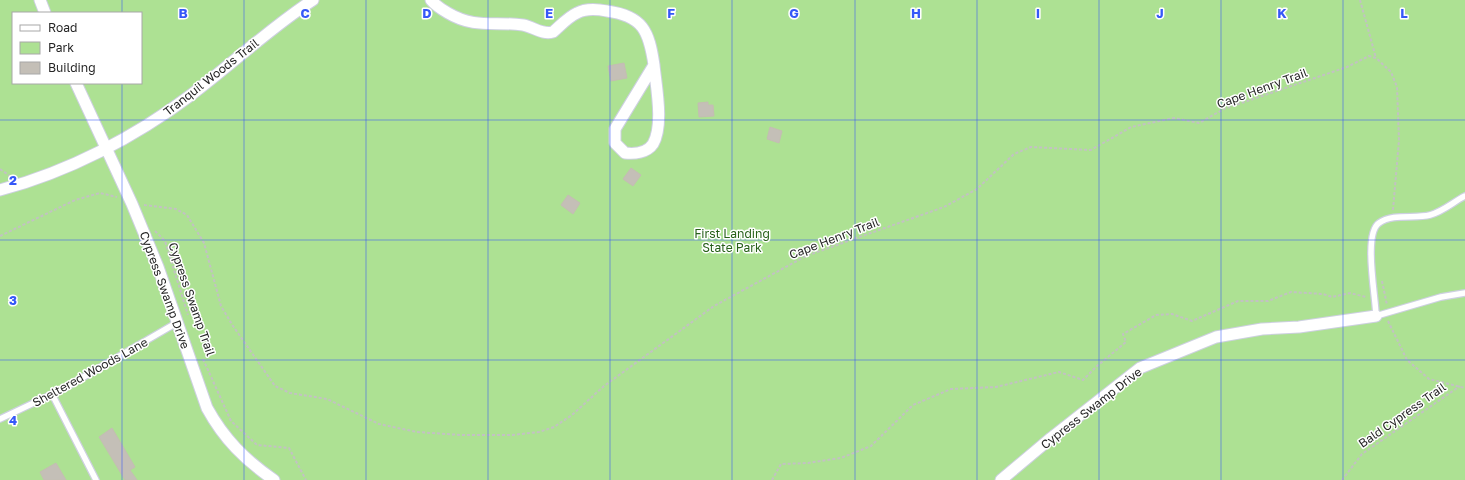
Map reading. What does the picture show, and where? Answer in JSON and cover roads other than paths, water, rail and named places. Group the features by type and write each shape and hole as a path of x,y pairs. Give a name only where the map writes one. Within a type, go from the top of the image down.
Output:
{"street":[{"path":"40,0 45,12"},
{"name":"Tranquil Woods Trail","path":"0,190 62,168 106,148 154,120 190,95 272,28 313,0"},
{"path":"431,0 435,6 459,20 486,25 523,25 548,33 553,32 571,17 586,10 616,12 630,16 645,29 649,38 654,65 658,118 657,132 652,144 640,152 625,153 615,143 615,129 654,65"},
{"name":"Cypress Swamp Drive","path":"76,84 183,319 199,389 217,426 241,455 274,480"},
{"name":"Cypress Swamp Drive","path":"1001,480 1051,438 1140,368 1216,337 1262,329 1299,327 1376,311"}],"lane":[{"path":"1465,196 1447,208 1430,215 1390,219 1378,223 1373,233 1371,249 1376,311 1388,313 1441,297 1465,293"},
{"name":"Sheltered Woods Lane","path":"0,419 52,394 183,319"},
{"path":"52,394 96,480"}],"park label":[{"name":"First Landing State Park","path":"732,240"}]}
